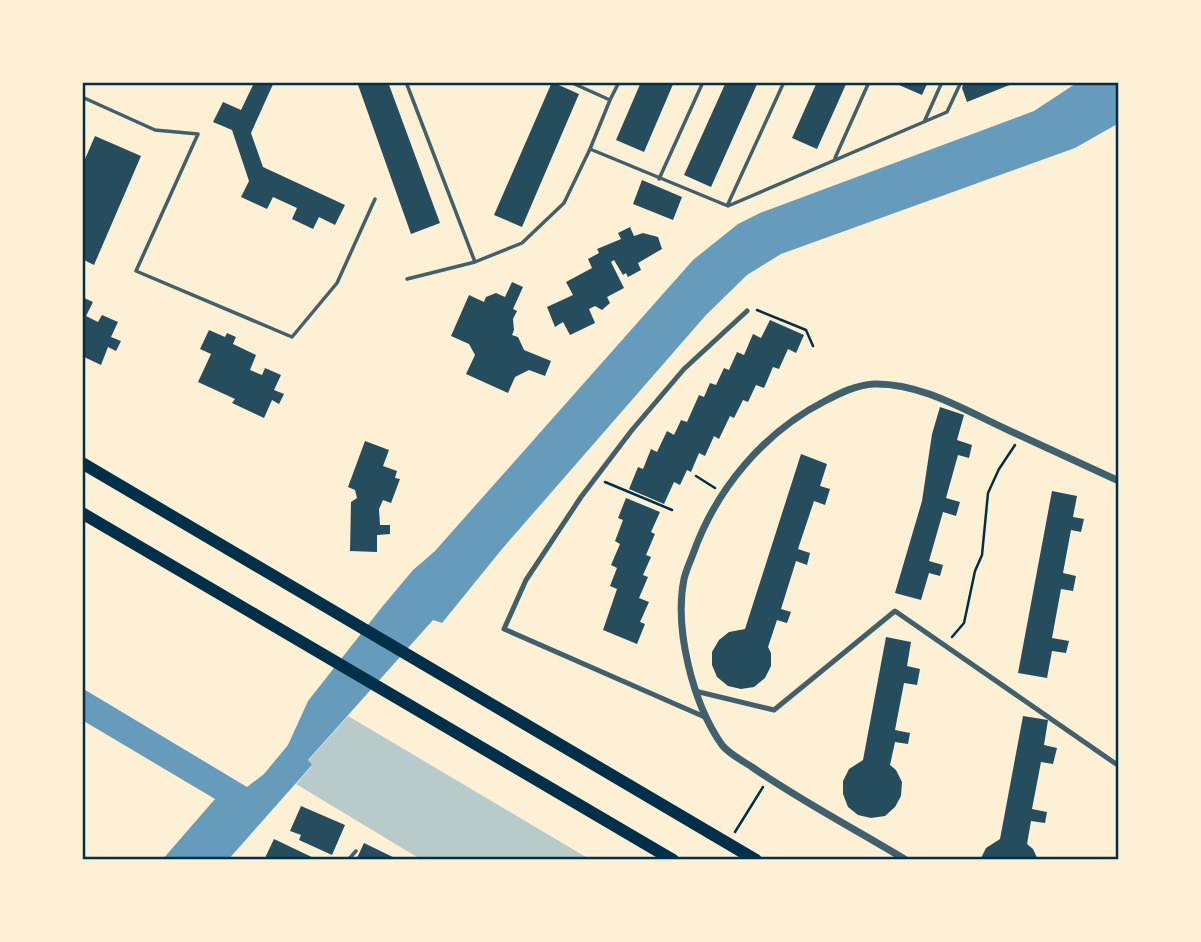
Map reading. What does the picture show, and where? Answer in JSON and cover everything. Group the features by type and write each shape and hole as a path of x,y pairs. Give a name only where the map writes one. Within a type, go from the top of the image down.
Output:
{"main road":[{"path":"82,463 756,860"},
{"path":"82,513 673,860"}],"street":[{"path":"707,718 504,629 526,580 557,531 596,478 684,369 747,311"},
{"path":"906,860 768,779 724,748 695,691 685,650 684,579 699,536 723,494 745,464 770,438 805,411 861,385 876,384 923,392 1119,481"},
{"path":"695,691 774,709 895,611 1119,766"}],"lane":[{"path":"406,82 475,262"},
{"path":"570,82 610,100"},
{"path":"407,279 475,262 522,243 564,203 619,82"},
{"path":"659,179 703,82"},
{"path":"727,206 785,82"},
{"path":"834,160 869,82"},
{"path":"925,120 942,82"},
{"path":"590,149 727,206 947,112 961,82"},
{"path":"82,97 155,130 198,134 136,271 292,337 337,283 375,199"},
{"path":"348,860 356,850"}],"path":[{"path":"747,311 760,310 806,330 813,346"},
{"path":"944,645 964,624 975,570 982,555 988,493 999,469 1021,436"},
{"path":"696,476 723,494"},
{"path":"596,478 672,510"},
{"path":"728,843 768,779"}],"shaded area":[{"path":"348,716 591,860 422,860 296,784 312,766 308,761"}],"water":[{"path":"1078,82 1119,82 1119,123 1075,148 781,254 747,275 706,315 502,549 442,623 433,620 308,760 312,765 228,860 162,860 215,799 82,720 82,688 247,787 264,774 288,745 308,701 413,570 435,551 693,260 738,224 760,213 1034,111"}],"building":[{"path":"247,82 274,82 251,133 263,167 345,205 335,225 319,217 313,229 292,219 297,208 273,197 267,209 241,197 249,181 232,130 213,122 223,102 241,110 253,85"},
{"path":"357,82 388,82 440,223 411,234"},
{"path":"552,82 579,94 522,227 494,215"},
{"path":"641,82 674,82 644,152 616,140"},
{"path":"726,82 758,82 711,187 684,175"},
{"path":"817,82 847,82 817,149 792,138"},
{"path":"892,82 928,82 922,95"},
{"path":"964,82 1017,82 967,102 962,88"},
{"path":"95,136 141,156 94,265 82,259 82,166"},
{"path":"642,180 682,197 673,220 633,204"},
{"path":"630,227 634,236 643,233 658,237 662,249 638,263 641,270 628,277 626,273 623,275 614,260 611,262 624,288 607,297 610,303 602,310 595,306 589,309 595,323 570,335 563,322 555,327 547,307 573,295 566,282 592,268 588,259 599,253 597,249 621,239 618,233"},
{"path":"512,282 523,287 513,309 517,311 513,319 512,335 518,337 524,350 551,361 545,376 529,370 515,377 508,393 466,374 475,355 469,344 451,336 469,295 484,302 486,297 496,293 505,297"},
{"path":"82,297 93,302 86,316 98,322 102,315 118,322 111,337 121,341 116,351 108,347 101,365 82,356"},
{"path":"770,320 804,335 796,353 788,349 779,369 773,367 764,388 756,385 748,402 743,400 734,418 730,416 719,439 714,436 705,456 699,453 691,472 687,470 680,485 674,482 664,504 629,489 638,467 643,469 651,449 657,452 667,431 674,435 681,420 687,422 699,395 704,397 710,383 716,385 724,368 729,370 737,352 744,355 753,334 761,338"},
{"path":"209,330 225,337 227,333 236,337 233,344 256,355 250,370 262,375 265,368 281,375 274,390 284,394 279,404 272,400 264,418 232,403 235,399 198,382 211,354 200,349"},
{"path":"940,407 964,415 957,440 972,445 969,458 958,455 946,498 960,502 956,516 943,512 929,561 943,565 940,576 929,573 921,600 895,593 922,501 932,434"},
{"path":"365,441 389,450 383,466 397,471 395,478 400,479 391,503 383,500 379,509 380,525 390,525 390,534 377,535 377,552 350,551 351,502 357,498 355,490 348,487"},
{"path":"801,454 827,464 820,486 830,489 825,505 814,501 798,549 810,553 807,565 796,561 781,609 791,612 787,623 777,620 768,647 771,666 765,678 754,687 741,689 728,686 717,677 712,665 712,652 719,640 729,632 745,629"},
{"path":"1052,491 1077,496 1073,517 1084,519 1081,532 1071,530 1063,573 1076,576 1073,591 1061,589 1052,638 1069,641 1066,653 1052,651 1047,678 1018,673"},
{"path":"626,498 660,512 651,532 655,534 646,555 651,557 643,575 648,577 639,598 649,602 640,622 645,624 637,644 603,630 617,589 610,586 617,568 611,565 620,544 615,541 623,520 618,518"},
{"path":"886,637 911,642 907,666 920,669 917,685 904,683 895,730 910,733 908,744 895,742 890,765 902,782 901,796 895,807 885,816 871,818 858,815 848,807 843,794 843,781 849,769 863,760"},
{"path":"1023,716 1048,720 1044,745 1057,748 1053,764 1041,762 1032,809 1047,812 1045,823 1031,821 1027,844 1033,849 1038,860 980,860 986,848 1000,839"},
{"path":"301,806 345,825 332,855 299,840 301,835 290,831"},
{"path":"274,839 318,860 264,860"},
{"path":"364,843 399,860 356,860"}]}
